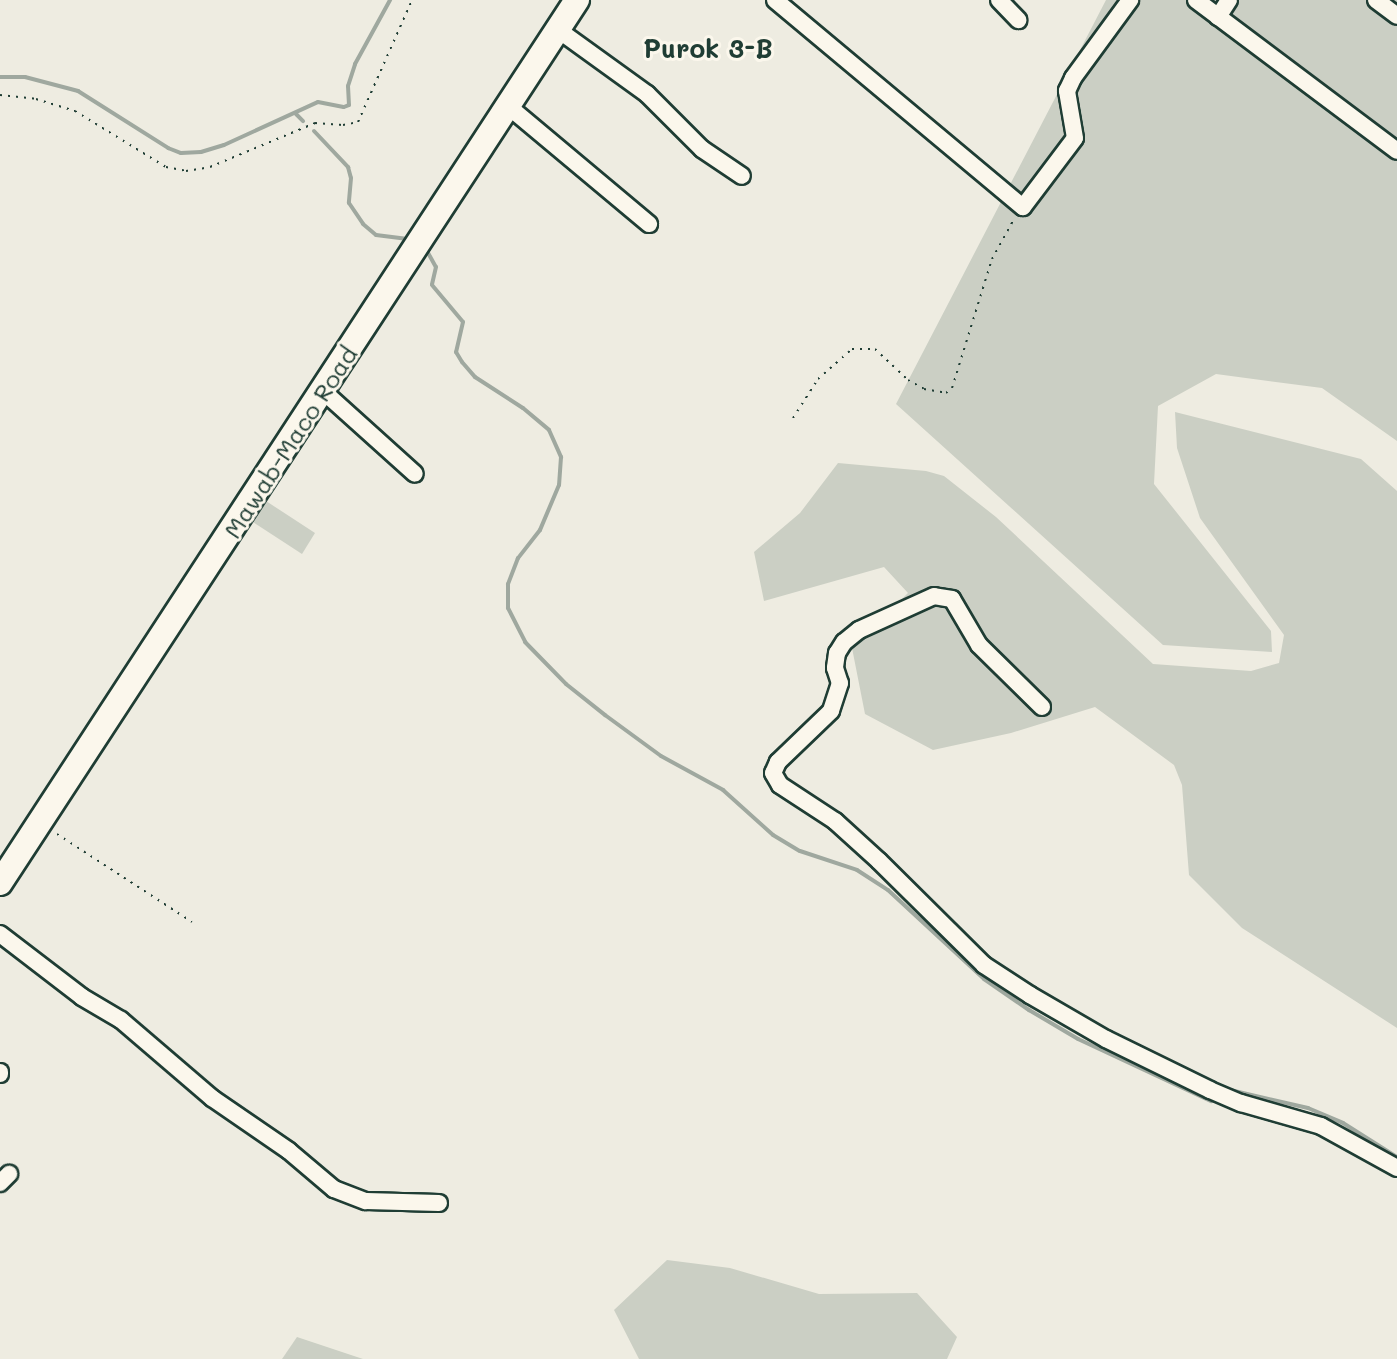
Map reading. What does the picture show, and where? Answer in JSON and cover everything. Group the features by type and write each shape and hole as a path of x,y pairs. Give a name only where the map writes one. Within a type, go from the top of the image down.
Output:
{"main road":[{"name":"Mawab-Maco Road","path":"0,883 324,392 577,0"}],"street":[{"path":"775,0 1023,207 1075,138 1067,91 1073,78 1130,0"},
{"path":"999,0 1018,20"},
{"path":"1196,0 1397,151"},
{"path":"1218,17 1229,0"},
{"path":"1376,0 1397,16"},
{"path":"557,29 647,94 702,149 742,176"},
{"path":"508,106 649,224"},
{"path":"324,392 415,474"},
{"path":"1042,707 979,645 952,599 934,596 859,630 844,642 837,653 835,668 840,683 831,711 784,756 773,773 780,785 835,821 879,861 984,965 1030,995 1106,1039 1210,1090 1321,1126 1397,1168"},
{"path":"0,934 82,997 121,1020 212,1098 289,1151 334,1189 366,1201 439,1203"}],"path":[{"path":"0,95 36,99 75,111 166,167 186,171 210,167 315,123 343,125 358,122 412,0"},
{"path":"793,418 818,379 852,349 875,349 908,380 924,389 946,393 952,388 992,259 1023,207"},
{"path":"38,824 124,875 192,922"}],"shaded area":[{"path":"1106,0 1397,0 1397,441 1322,388 1216,374 1158,406 1154,484 1271,631 1272,652 1163,645 896,404"},
{"path":"1175,412 1361,459 1397,491 1397,1028 1242,928 1189,875 1182,785 1174,765 1095,707 1011,733 933,750 865,714 852,648 908,593 884,567 764,601 754,552 800,513 838,463 926,471 944,476 996,517 1153,664 1251,671 1279,663 1284,635 1200,518 1177,448"},
{"path":"266,501 315,533 302,554 253,522"},
{"path":"667,1260 730,1268 819,1294 917,1293 957,1337 947,1359 639,1359 614,1310"},
{"path":"297,1337 363,1359 282,1359"}],"waterway":[{"path":"0,77 25,77 78,91 168,148 181,153 201,152 224,145 318,102 344,107 349,105 348,86 355,64 390,0"},
{"path":"296,114 303,121"},
{"path":"314,131 348,167 351,178 349,203 363,224 376,235 408,239"},
{"path":"427,251 436,267 432,285 463,322 456,352 462,362 475,377 523,408 549,430 561,457 559,485 540,530 518,558 508,584 508,608 525,642 566,684 605,715 661,756 723,790 773,835 800,851 857,870 888,890 984,979 1029,1010 1078,1039 1211,1101"},
{"path":"1230,1090 1308,1108 1343,1123 1397,1157"}],"district":[{"name":"Purok 3-B","path":"708,49"}]}
